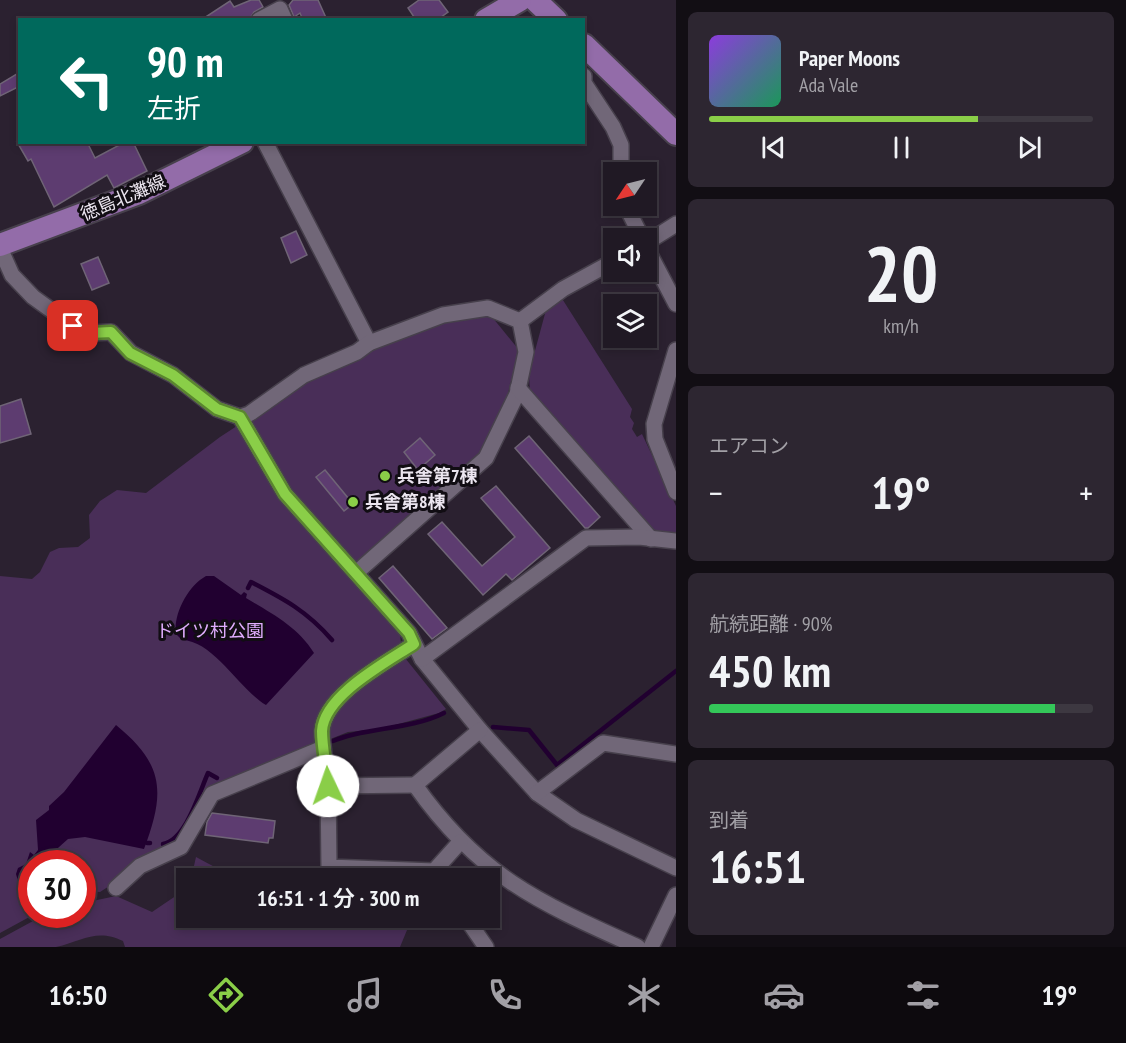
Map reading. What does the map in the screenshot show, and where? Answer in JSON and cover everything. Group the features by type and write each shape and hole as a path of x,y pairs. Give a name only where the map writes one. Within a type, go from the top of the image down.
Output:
{"main road":[{"path":"489,18 520,0"},
{"path":"535,0 554,18"},
{"path":"586,54 676,134"},
{"name":"徳島北灘線","path":"0,246 139,193 238,144"}],"street":[{"path":"263,18 280,9 284,18"},
{"path":"585,85 613,127 621,145 621,162"},
{"path":"266,144 369,343"},
{"path":"657,237 676,224"},
{"path":"0,246 12,275 33,297 73,326 91,333 111,332 130,353 173,375 217,409 240,417 249,414 304,375 357,352 369,343 460,311 488,308 520,321"},
{"path":"520,321 563,289 603,267"},
{"path":"657,267 676,304"},
{"path":"356,573 486,458 518,388 526,351 520,321"},
{"path":"676,350 654,424 655,439 676,492"},
{"path":"518,388 651,539"},
{"path":"240,417 285,494 409,633 422,659 480,730 537,793 576,820 676,868"},
{"path":"422,659 586,538 639,537 676,541"},
{"path":"342,868 329,867 328,786 322,728 330,708 348,689 414,644"},
{"path":"328,786 415,785 480,730"},
{"path":"537,793 603,743 676,754"},
{"path":"116,888 140,866 181,847 212,794 323,748"},
{"path":"415,785 437,816 460,842 515,887 560,912 638,947"},
{"path":"442,868 460,842"},
{"path":"651,947 676,895"},
{"path":"473,928 486,947"}],"green space":[{"path":"561,297 632,409 630,417 634,423 632,429 637,437 642,434 676,506 676,537 655,535 530,394 529,373 546,310"},
{"name":"ドイツ村公園","path":"488,312 519,350 507,397 481,451 345,573 400,634 401,643 397,648 446,709 380,729 348,732 212,786 207,789 179,841 100,892 96,892 96,850 18,850 18,923 0,933 0,576 32,579 40,572 50,552 59,548 78,547 90,538 89,515 100,501 117,490 146,493 220,437 307,380 374,346 430,323"},
{"path":"196,857 216,868 194,868"},
{"path":"116,896 152,912 176,896 176,928 408,928 400,947 125,947 123,941 114,937 97,936 56,947 0,947 0,939 20,928 96,928 96,900"}],"shaded area":[{"path":"206,576 214,576 241,595 244,592 247,594 246,598 274,615 300,635 314,653 266,705 205,648 194,642 182,640 176,634 177,618 183,601 193,586"},
{"path":"116,725 144,753 152,767 156,781 155,812 144,849 85,837 68,839 56,850 38,850 36,820 49,810 49,806 64,792"}],"building":[{"path":"251,0 259,0 263,7 254,12 250,18 204,18 230,1 234,7"},
{"path":"293,0 318,0 326,18 302,18 300,13 294,17 289,5"},
{"path":"419,0 439,0 448,12 440,18 415,18 408,8"},
{"path":"18,73 18,87 0,96 0,84"},
{"path":"18,144 88,144 95,158 121,144 134,144 147,171 114,188 107,175 54,207 31,159 28,161"},
{"path":"296,231 307,255 291,263 281,238"},
{"path":"98,257 109,283 92,290 81,264"},
{"path":"21,399 31,434 0,443 0,406"},
{"path":"529,436 600,517 588,528 585,528 515,448"},
{"path":"420,438 435,455 418,470 404,452"},
{"path":"325,470 353,504 344,511 316,477"},
{"path":"496,486 550,548 512,580 506,574 483,595 428,534 442,522 482,566 515,537 481,498"},
{"path":"393,566 447,628 432,639 379,578"},
{"path":"212,813 275,821 273,838 269,838 268,843 205,835 207,822"}],"waterway":[{"path":"248,588 251,582 285,600 304,613 332,640"},
{"path":"493,727 529,730 557,765 676,671"},
{"path":"333,741 359,733 417,723 444,713"},
{"path":"163,844 171,841 185,825 208,773 217,778"}],"place":[{"name":"兵舎第7棟","path":"385,476"},
{"name":"兵舎第8棟","path":"353,502"}],"route":[{"path":"73,326 91,333 111,332 118,337 130,353 187,384 217,409 240,417 285,494 409,633 414,644 348,689 330,708 322,728 328,786"}]}
